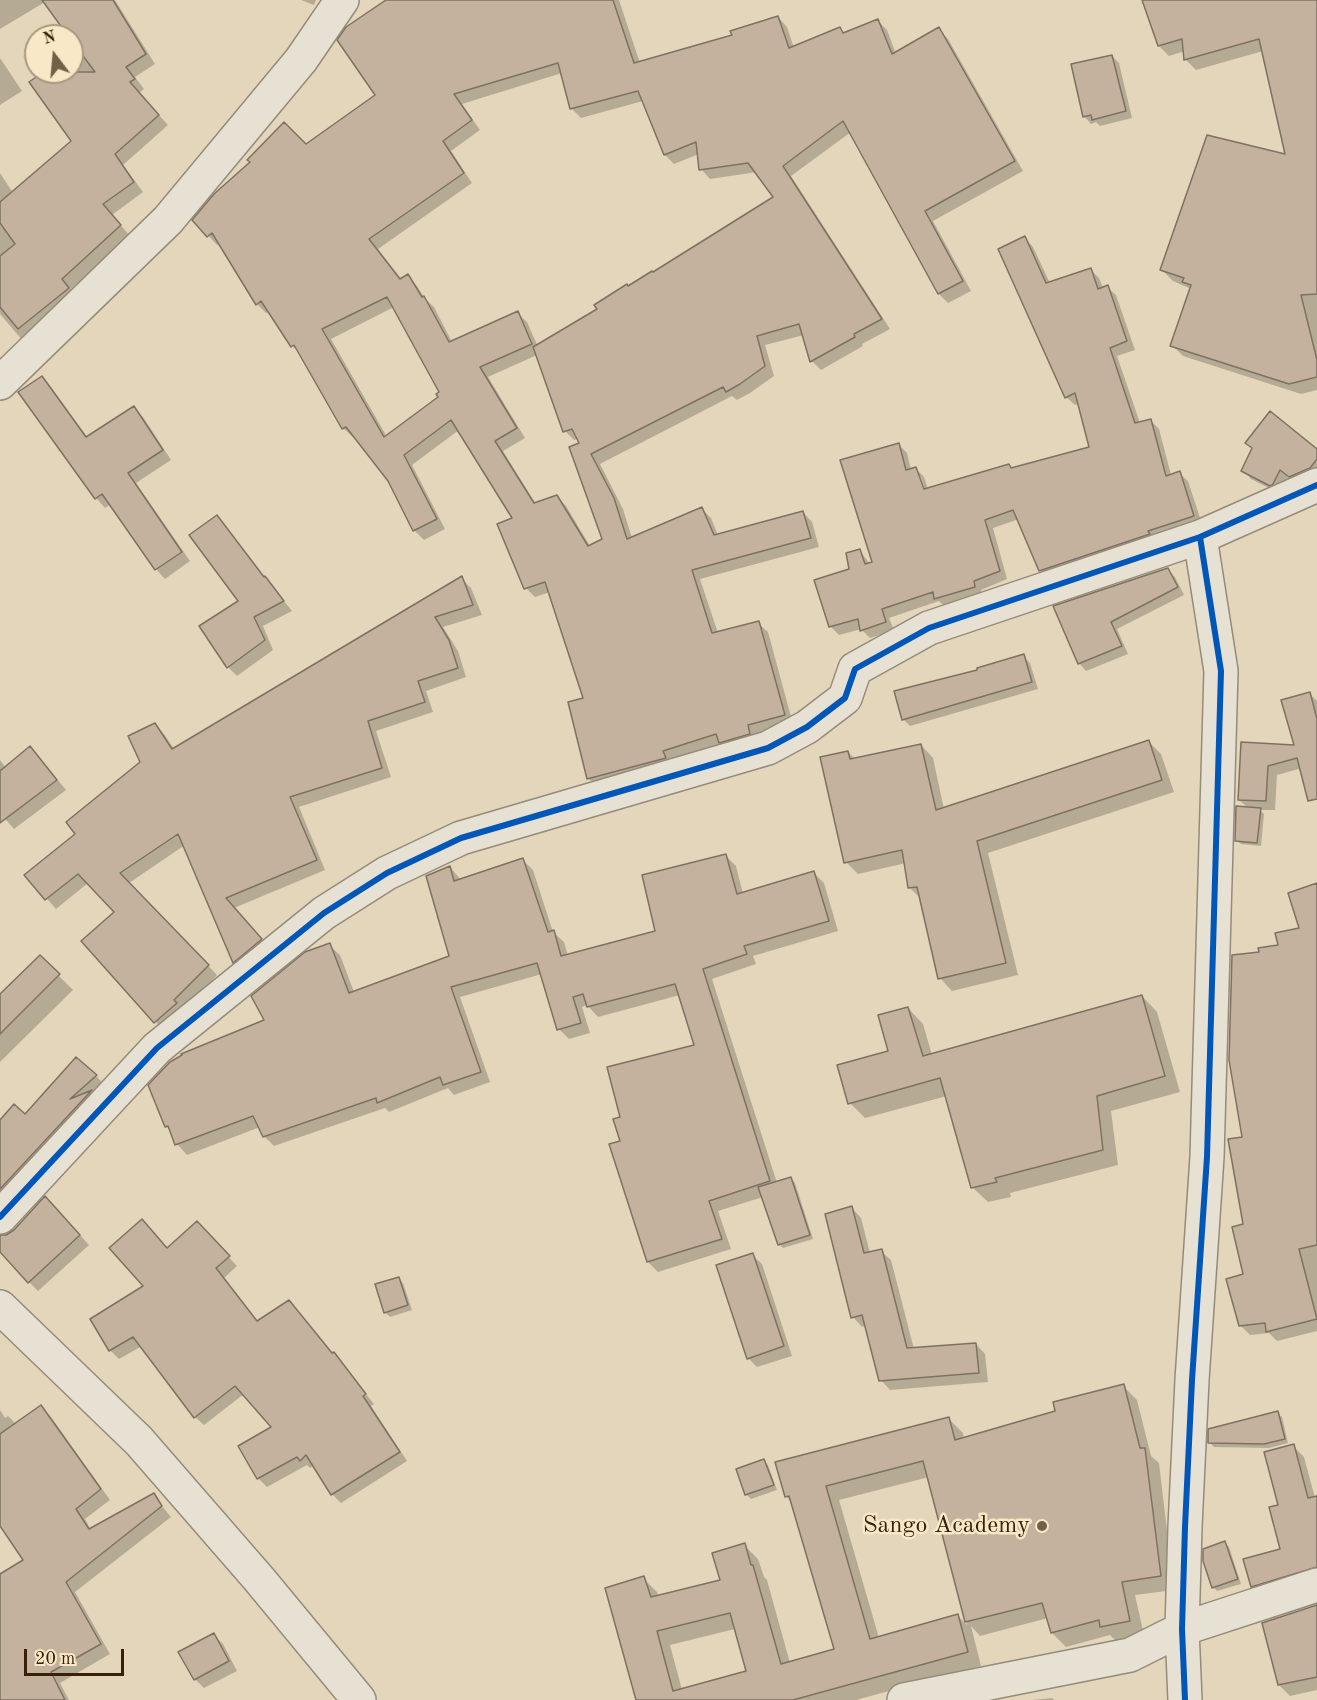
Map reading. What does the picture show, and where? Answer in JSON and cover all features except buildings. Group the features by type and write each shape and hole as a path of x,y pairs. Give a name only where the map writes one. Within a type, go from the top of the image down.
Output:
{"street":[{"path":"0,383 168,220 301,60 342,0"},
{"path":"0,1217 157,1048 324,913 387,873 461,838 768,748 807,727 845,698 855,669 930,628 1200,537 1317,485"},
{"path":"1185,1700 1182,1629 1191,1391 1207,1157 1221,671 1200,537"},
{"path":"0,1307 140,1441 358,1700"},
{"path":"904,1700 1130,1655 1182,1629 1317,1585"}],"cycle path":[{"path":"0,1217 157,1048 324,913 387,873 461,838 768,748 807,727 845,698 855,669 929,628 1200,537 1317,485"},
{"path":"1185,1700 1182,1629 1185,1527 1207,1157 1221,671 1200,537"}],"place":[{"name":"Sango Academy","path":"1042,1526"}]}
